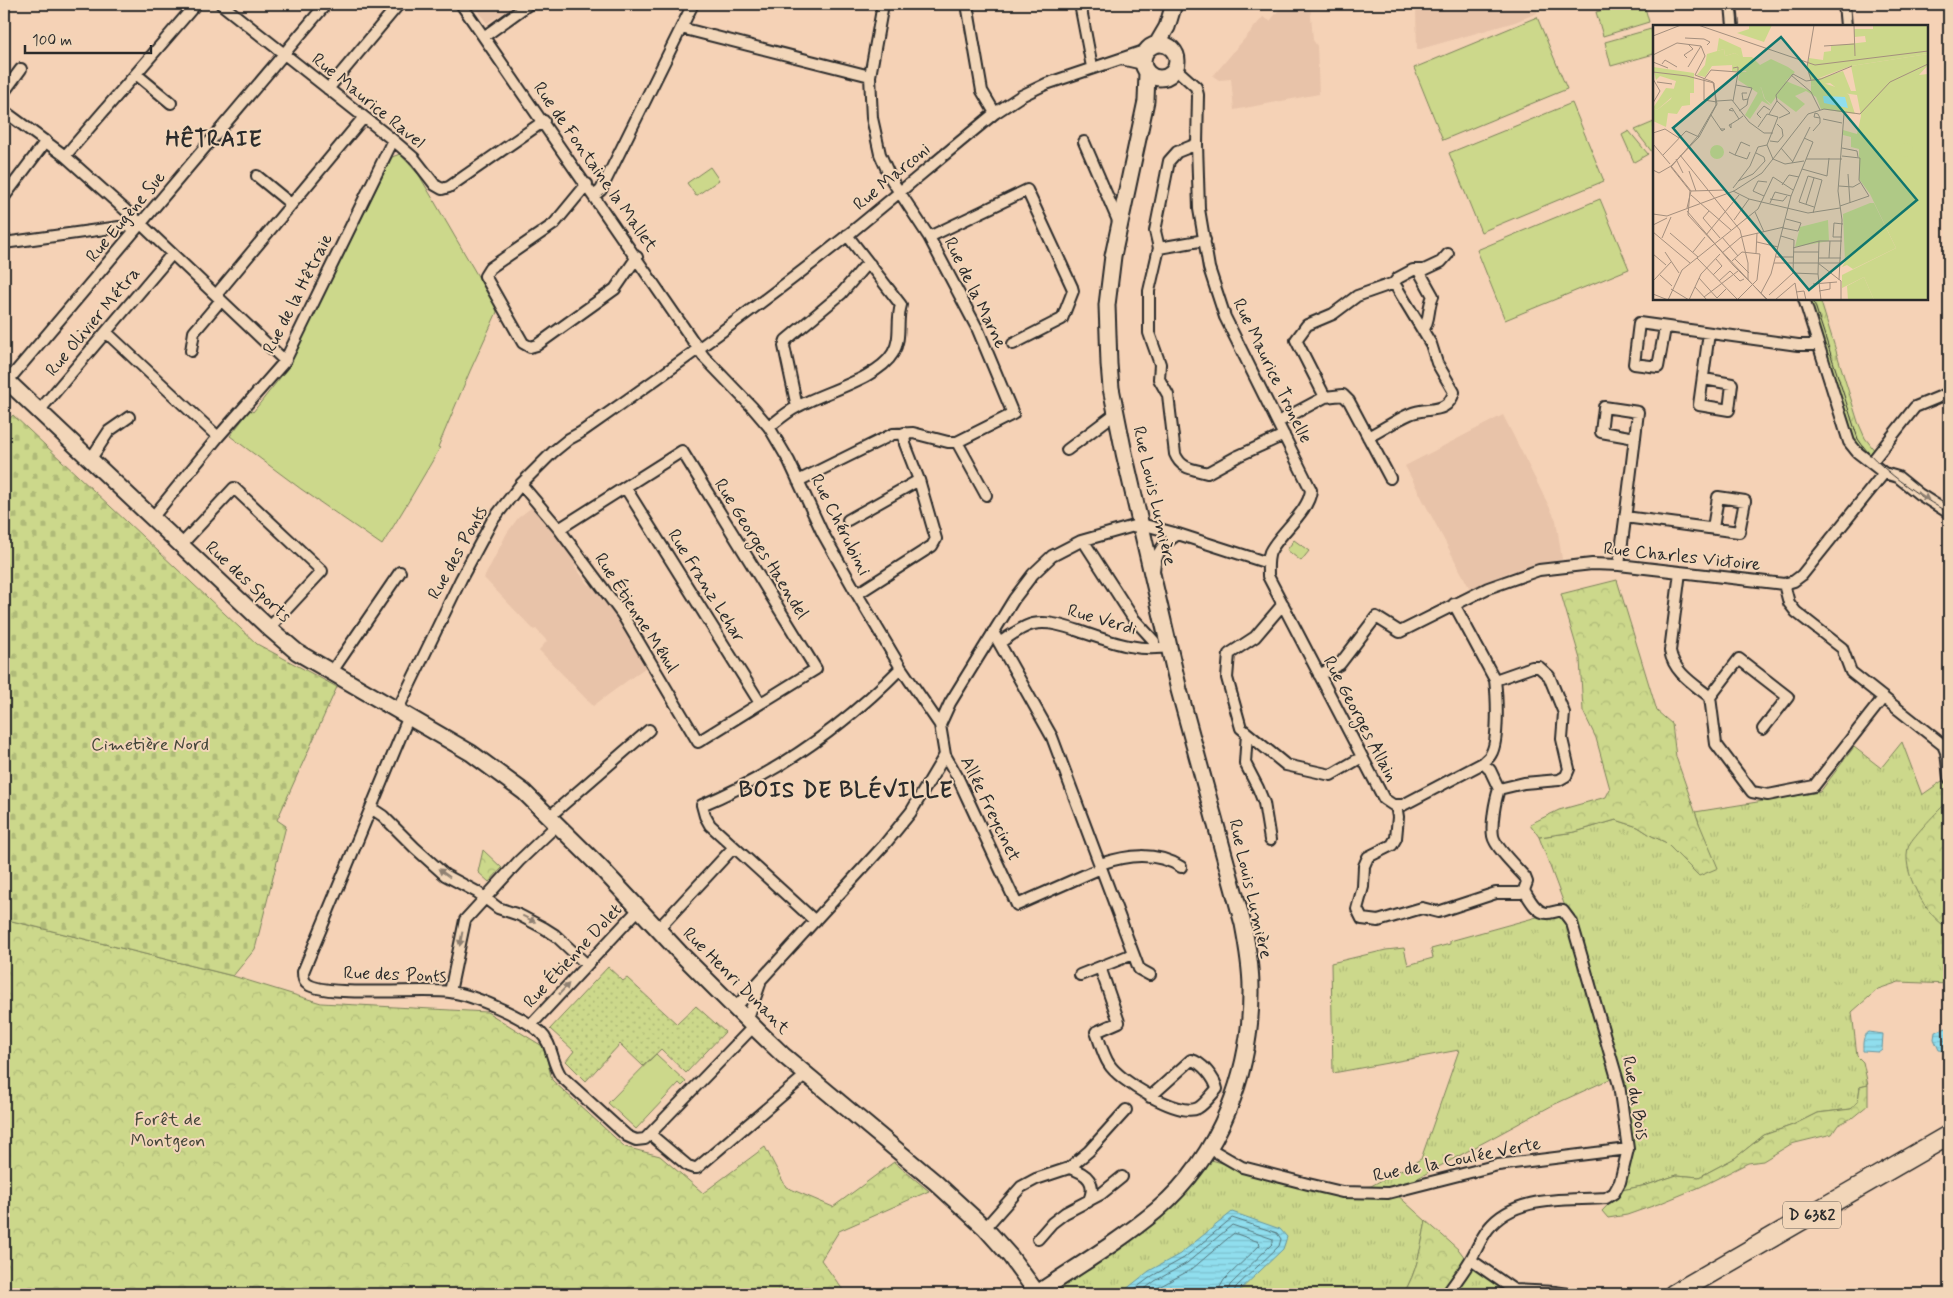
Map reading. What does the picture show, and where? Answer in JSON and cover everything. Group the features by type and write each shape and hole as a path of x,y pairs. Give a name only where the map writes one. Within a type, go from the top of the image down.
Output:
{"highway":[{"name":"D 6382","path":"1674,1294 1949,1135"},
{"name":"D 6382","path":"1699,1294 1949,1148"}],"main road":[{"name":"Rue Louis Lumière","path":"1036,1294 1125,1234 1158,1209 1186,1180 1209,1148 1229,1111 1244,1061 1251,1009 1249,956 1243,924 1180,690 1116,413 1109,364 1107,313 1113,256 1146,101 1153,55 1167,27 1174,4"},
{"path":"1153,55 1177,56 1176,69 1170,75 1154,78 1153,55"},
{"name":"Rue Louis Lumière","path":"1146,101 1151,90 1162,78"},
{"name":"Rue des Sports","path":"6,380 269,628 297,652 403,713"},
{"name":"Rue Henri Dunant","path":"403,713 486,763 524,792 554,820 744,1018 806,1074 935,1182 985,1228 1010,1256 1036,1294"}],"street":[{"path":"65,156 196,4"},
{"name":"Rue Maurice Ravel","path":"221,4 393,140 414,158 435,184 442,188 449,187 544,121"},
{"name":"Rue Eugène Sue","path":"6,380 141,224 326,4"},
{"path":"328,88 399,4"},
{"name":"Rue de Fontaine la Mallet","path":"462,4 700,349"},
{"path":"485,36 529,4"},
{"path":"595,195 601,190 693,4"},
{"name":"Rue de la Marne","path":"883,4 870,76 872,118 880,154 891,179 901,191 929,237 978,330 1013,414 957,442"},
{"path":"966,4 982,90 995,113"},
{"path":"1080,4 1092,67"},
{"path":"1731,4 1733,25"},
{"path":"1844,4 1846,25"},
{"path":"681,28 870,76"},
{"name":"Rue Marconi","path":"1122,59 1131,54 1153,55"},
{"name":"Rue Marconi","path":"700,349 847,235 995,113 1021,96 1046,84 1092,67 1122,59 1153,55"},
{"path":"4,92 21,69"},
{"name":"Rue Maurice Tronelle","path":"1176,69 1196,87 1199,107 1197,144 1199,209 1210,268 1225,317 1305,477 1311,494 1270,553 1268,563"},
{"path":"136,74 171,103"},
{"path":"4,112 65,156 141,224 285,361"},
{"path":"191,351 194,332 218,297 291,204 364,116"},
{"name":"Rue de la Hêtraie","path":"152,518 285,361 393,140"},
{"path":"4,197 46,142"},
{"path":"1084,142 1119,224"},
{"path":"1197,144 1177,152 1169,161 1154,231 1159,248 1149,291 1148,333 1160,364 1159,379 1168,395 1178,461 1186,468 1207,473 1238,456 1284,435"},
{"path":"258,176 291,204"},
{"path":"587,184 554,224 490,268 485,276 523,342 530,347 537,345 601,300 615,289 637,256"},
{"path":"929,237 1027,190 1073,292 1062,319 1013,344"},
{"path":"4,243 141,224"},
{"path":"769,427 796,407 856,380 886,362 893,354 900,328 898,313 901,305 847,235"},
{"path":"1159,248 1205,240"},
{"name":"Rue Olivier Métra","path":"39,412 172,254"},
{"path":"1324,397 1296,340 1307,325 1334,314 1357,296 1394,283 1398,278 1413,270 1419,271 1441,262 1448,254"},
{"path":"796,407 784,346 786,340 841,294 863,268 870,264"},
{"path":"1419,271 1432,296 1429,304 1429,321 1423,331"},
{"path":"1368,437 1412,413 1436,410 1448,403 1454,392 1423,331 1394,283"},
{"path":"1804,300 1849,442 1857,452 1884,473 1898,478 1949,513"},
{"path":"1665,328 1658,367 1634,364 1639,323 1798,345 1818,345"},
{"path":"106,332 218,438"},
{"path":"1704,379 1709,333"},
{"name":"Rue Chérubini","path":"700,349 704,357 769,427 798,481 822,532 857,594 901,668 940,725"},
{"name":"Rue des Ponts","path":"650,1134 640,1141 627,1136 560,1076 554,1063 551,1046 540,1032 531,1025 482,1001 450,992 420,990 386,992 348,991 312,986 303,980 303,972 371,808 403,713 461,579 492,521 521,484 569,439 700,349"},
{"path":"1871,463 1915,407 1949,393"},
{"path":"1278,422 1324,397 1343,396 1350,401 1390,478"},
{"name":"Rue Louis Lumière","path":"1067,450 1116,413"},
{"path":"90,460 110,432 129,417"},
{"path":"857,594 932,546 936,538 919,480 905,444 904,433"},
{"path":"798,481 893,434 913,433 948,442 957,442 986,494"},
{"path":"1619,564 1635,438"},
{"name":"Rue Georges Haendel","path":"559,529 682,451 816,669 698,742"},
{"path":"1884,473 1802,575 1794,582 1784,584 1788,603 1842,648 1851,672 1943,745 1946,752 1949,778"},
{"path":"848,520 919,480"},
{"name":"Rue Étienne Méhul","path":"521,484 559,529 622,614 698,742"},
{"name":"Rue Franz Lehar","path":"625,487 760,703"},
{"path":"181,545 234,488 322,571 269,628"},
{"path":"1626,517 1713,528"},
{"path":"940,725 950,703 993,632 1033,574 1052,556 1081,541 1141,524 1268,563"},
{"path":"1154,581 1154,564 1158,555 1163,546 1178,534"},
{"path":"1086,545 1133,618 1154,641 1154,648"},
{"name":"Rue Georges Allain","path":"1268,563 1268,576 1384,799 1393,805 1403,805 1483,763"},
{"name":"Rue Charles Victoire","path":"1319,675 1340,664 1376,617 1400,632 1488,588 1539,570 1592,564 1619,564 1784,584"},
{"path":"331,673 400,572"},
{"path":"1680,572 1670,651 1672,662 1679,671 1710,697 1716,744 1752,792 1768,795 1814,786 1883,698"},
{"path":"1282,604 1255,637 1229,654 1227,678 1242,728 1286,765 1297,768 1331,775 1362,757"},
{"path":"1396,805 1398,816 1396,838 1392,845 1368,857 1364,866 1362,888 1357,909 1362,919 1378,920 1422,908 1438,912 1496,893 1521,893 1524,890 1525,877 1493,836 1495,802 1499,789 1490,770 1483,763 1491,754 1495,743 1497,692 1495,680 1454,604"},
{"name":"Rue Verdi","path":"999,642 1032,624 1055,623 1108,641 1145,648 1161,649 1170,646"},
{"path":"993,632 1052,737 1139,969 1150,975"},
{"path":"1710,697 1740,659 1788,697 1763,729"},
{"path":"1495,680 1532,667 1539,667 1549,676 1564,714 1562,740 1569,769 1566,776 1559,780 1524,783 1499,789"},
{"path":"815,921 710,825 702,805 758,778 816,742 873,696 901,668"},
{"name":"Allée Freycinet","path":"940,725 945,755 961,784 1017,905 1100,866"},
{"path":"450,992 465,920 525,856 554,820 649,730"},
{"path":"1247,733 1245,763 1264,804 1270,840"},
{"path":"806,1074 697,1168 688,1166 650,1134 744,1018 762,978 885,844 911,812 945,755"},
{"path":"371,808 445,874 477,892 498,908 520,915 555,935 586,965"},
{"path":"658,929 734,847"},
{"path":"1100,866 1116,858 1145,856 1169,860 1181,867"},
{"name":"Rue du Bois","path":"1447,1294 1471,1260 1488,1228 1500,1216 1525,1204 1606,1198 1614,1193 1620,1182 1628,1149 1620,1084 1572,923 1563,911 1541,912 1524,890"},
{"name":"Rue Étienne Dolet","path":"531,1025 640,909"},
{"path":"1080,975 1133,954"},
{"path":"1100,967 1119,1022 1096,1032 1109,1064 1116,1072 1150,1097 1188,1110 1197,1108 1217,1089 1216,1084 1198,1061 1192,1060 1150,1097"},
{"path":"744,1018 749,1015 762,978"},
{"path":"985,1228 1021,1188 1036,1179 1069,1168 1090,1151 1126,1110"},
{"name":"Rue de la Coulée Verte","path":"1209,1148 1242,1167 1308,1184 1342,1192 1388,1193 1498,1165 1628,1149"},
{"path":"1069,1168 1082,1172 1090,1181 1092,1188 1088,1202"},
{"path":"1038,1239 1052,1223 1065,1213 1088,1202 1122,1177"},
{"path":"1471,1260 1514,1290 1568,1294"}],"shaded area":[{"path":"473,4 518,4 487,23"},
{"path":"1286,4 1310,4 1313,40 1317,46 1319,94 1234,110 1231,79 1219,80 1213,76 1263,17 1270,21"},
{"path":"1396,4 1537,4 1537,13 1515,22 1417,50 1416,8 1396,9"},
{"path":"1503,415 1556,520 1562,559 1509,572 1470,589 1405,466"},
{"path":"532,507 574,558 576,562 575,567 589,585 595,584 615,613 646,667 593,706 539,650 547,641 484,578 507,533 518,518"}],"green space":[{"path":"1625,4 1644,4 1649,22 1603,36 1596,12"},
{"path":"1537,17 1567,89 1443,140 1414,68"},
{"path":"1651,29 1653,54 1611,66 1605,42"},
{"path":"1572,103 1604,181 1481,232 1449,153"},
{"path":"1653,122 1652,152 1635,130"},
{"path":"1629,131 1648,154 1634,162 1622,135"},
{"path":"400,154 419,175 497,312 438,447 440,448 382,545 301,489 230,436 250,410 253,412 287,369 392,157"},
{"path":"710,167 719,180 696,196 687,183"},
{"path":"1600,199 1629,269 1505,320 1477,250"},
{"path":"1820,300 1858,422 1865,438 1875,451 1872,454 1866,455 1854,442 1809,301"},
{"name":"Cimetière Nord","path":"13,415 257,644 337,687 277,820 286,826 255,949 233,976 4,919 4,425"},
{"path":"1294,540 1309,551 1301,561 1287,550"},
{"path":"1617,580 1657,711 1672,724 1676,757 1699,823 1718,868 1699,876 1665,842 1638,827 1616,820 1575,832 1539,837 1530,824 1559,810 1606,797 1610,789 1596,738 1583,711 1580,659 1561,594"},
{"path":"1902,742 1922,795 1942,781 1949,787 1949,801 1921,831 1930,913 1949,928 1949,984 1899,982 1878,989 1852,1012 1857,1056 1863,1062 1868,1085 1860,1087 1858,1101 1851,1109 1817,1113 1793,1125 1764,1135 1735,1158 1699,1177 1677,1175 1647,1185 1622,1190 1622,1144 1612,1078 1553,1105 1405,1185 1395,1193 1426,1221 1415,1268 1403,1294 1047,1294 1208,1159 1321,1191 1371,1186 1421,1159 1459,1050 1333,1073 1331,963 1386,950 1404,948 1408,965 1433,958 1431,949 1450,944 1450,941 1566,909 1539,837 1575,832 1616,820 1638,827 1665,842 1699,876 1699,823 1695,812 1820,792 1854,747 1881,768"},
{"path":"1948,801 1949,928 1932,915 1917,892 1911,879 1907,855 1912,841"},
{"path":"483,850 502,868 489,882 478,872"},
{"name":"Forêt de Montgeon","path":"4,919 233,976 321,1003 487,1012 544,1047 552,1080 625,1147 660,1156 703,1193 765,1147 786,1187 833,1207 894,1162 929,1191 839,1231 821,1260 846,1294 4,1294"},
{"path":"608,967 623,981 627,978 677,1024 696,1006 725,1032 686,1073 661,1049 643,1066 620,1044 586,1081 566,1061 574,1051 550,1029"},
{"path":"656,1054 686,1082 682,1086 679,1083 636,1129 608,1103"},
{"path":"1868,1085 1868,1105 1852,1118 1838,1125 1832,1134 1791,1144 1763,1161 1748,1163 1700,1187 1627,1215 1608,1218 1602,1211 1622,1190 1647,1185 1677,1175 1699,1177 1735,1158 1764,1135 1793,1125 1817,1113 1851,1109 1858,1101 1860,1087"},
{"path":"1426,1221 1459,1250 1465,1258 1443,1294 1403,1294 1415,1268"},
{"path":"1465,1258 1509,1292 1527,1294 1443,1294"}],"water":[{"path":"1949,1027 1949,1051 1939,1050 1934,1039 1935,1032"},
{"path":"1869,1032 1883,1034 1882,1049 1878,1052 1863,1051 1864,1038"},
{"path":"1232,1212 1280,1229 1287,1237 1283,1249 1236,1294 1120,1294 1149,1271 1180,1254"}],"tram line":[{"path":"1736,4 1738,25"},
{"path":"1813,300 1858,439 1866,450 1899,481 1949,513"}],"district":[{"name":"HÊTRAIE","path":"214,140"},
{"name":"BOIS DE BLÉVILLE","path":"846,791"}]}
